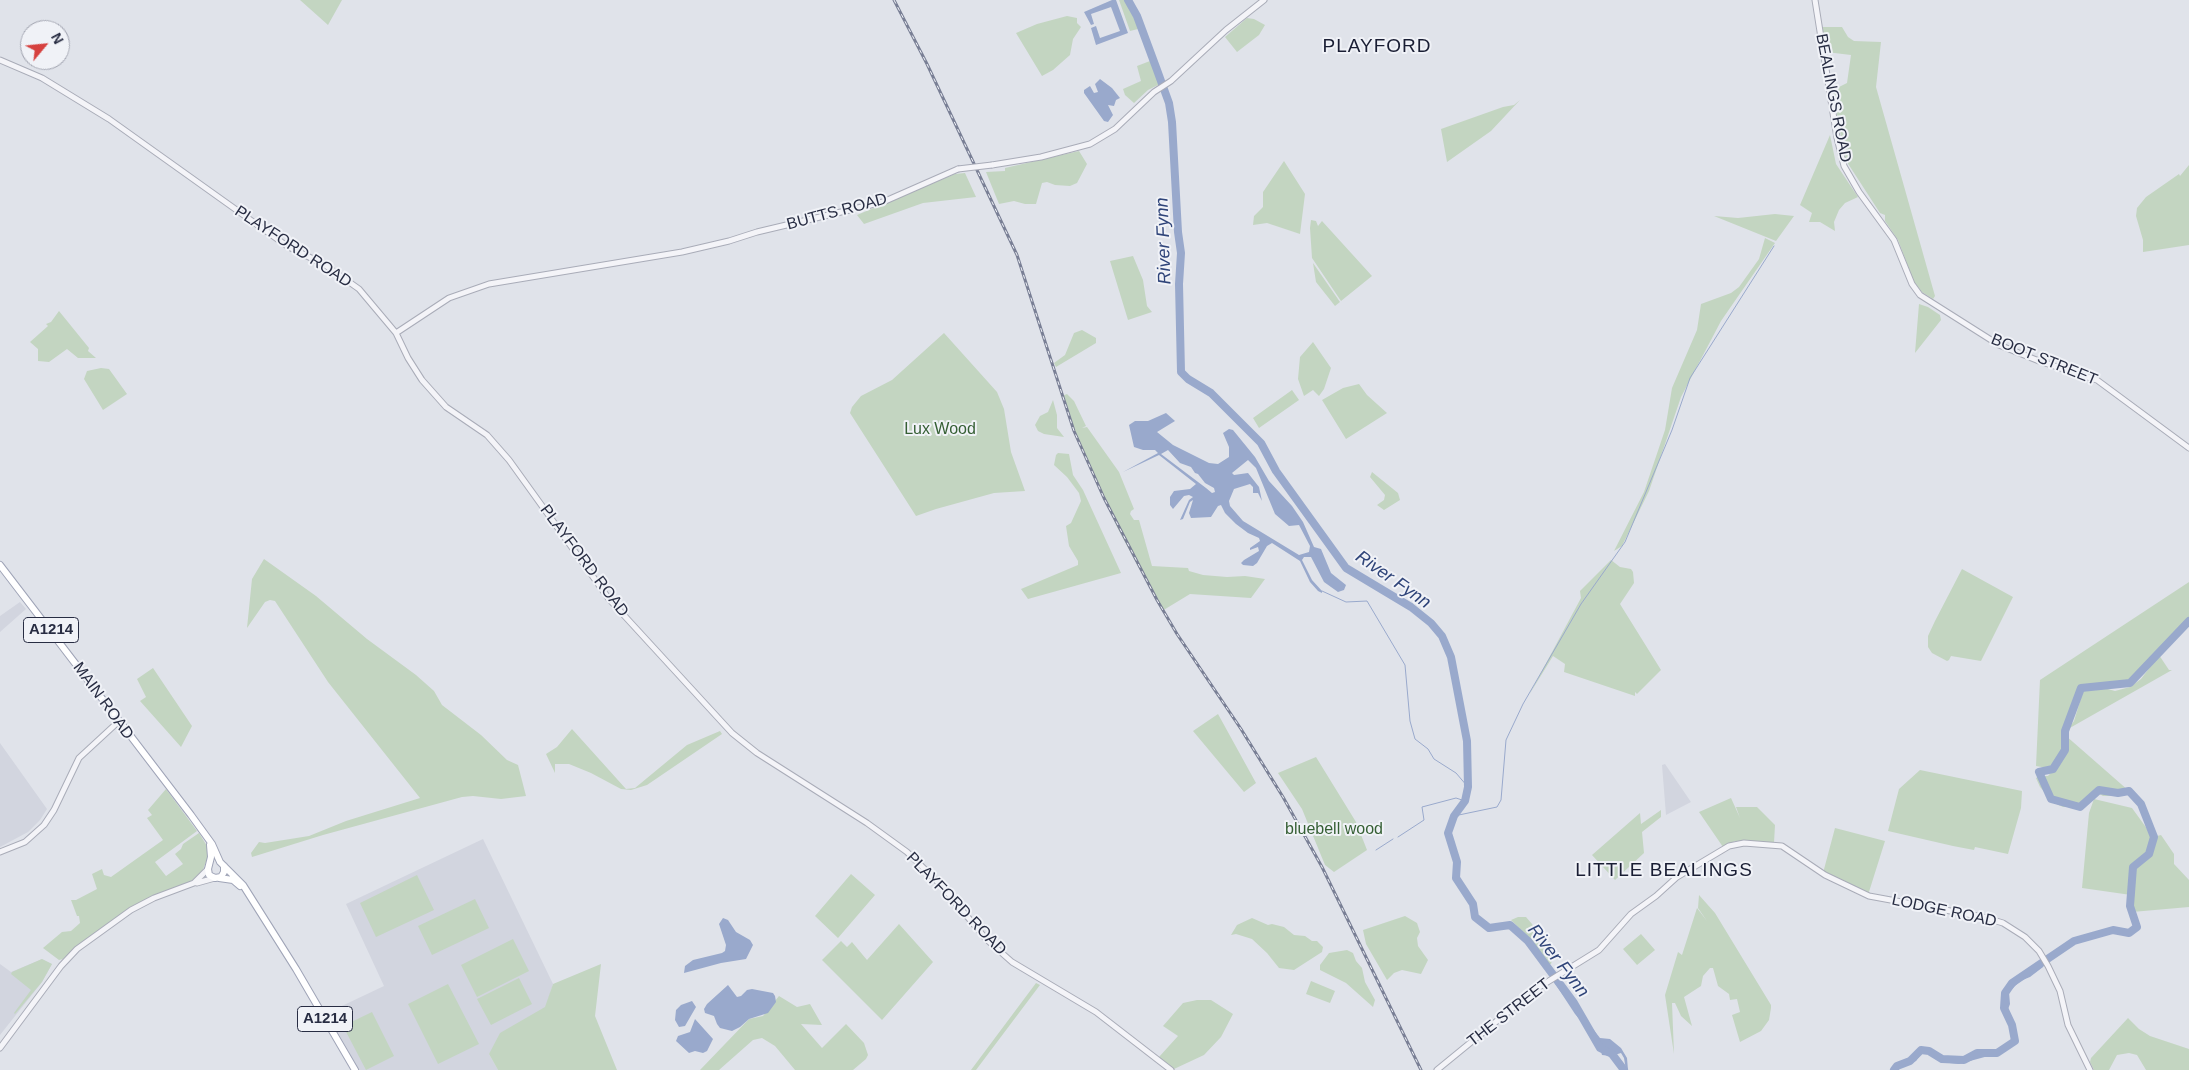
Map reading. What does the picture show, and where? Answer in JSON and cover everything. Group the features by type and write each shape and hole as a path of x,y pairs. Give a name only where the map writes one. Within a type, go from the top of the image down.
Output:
{"main road":[{"name":"MAIN ROAD","path":"0,565 207,837 222,864 243,885 296,969 355,1070"},
{"path":"207,837 211,849 208,867 211,876 218,878 224,872 222,864 213,862 208,867"},
{"name":"MAIN ROAD","path":"218,878 224,877 238,883 256,906"}],"street":[{"name":"BUTTS ROAD","path":"396,333 449,298 489,284 682,252 883,202 958,168 1041,157 1090,144 1115,129 1154,92 1171,81 1226,30 1264,0"},
{"name":"BEALINGS ROAD","path":"1816,0 1837,138 1844,166 1894,240 1912,284 1920,295"},
{"name":"PLAYFORD ROAD","path":"0,60 42,78 108,119 287,246 325,265 359,289 396,333 408,358 422,380 446,407 486,435 510,460 609,599 732,733 757,753 866,823 907,852 940,884 986,939 1012,962 1096,1012 1171,1070"},
{"name":"BOOT STREET","path":"1920,295 1999,345 2039,361 2097,380 2189,448"},
{"path":"0,852 25,842 44,825 54,810 79,758 118,722"},
{"name":"THE STREET","path":"1437,1070 1503,1018 1518,1002 1599,950 1631,914 1656,896 1677,876 1736,843 1782,846"},
{"name":"LODGE ROAD","path":"1782,846 1825,875 1869,896 1983,917 2003,923 2025,937 2048,966 2060,991 2068,1025 2090,1070"},
{"path":"194,883 204,875 208,867"},
{"path":"0,1048 77,949 139,905 194,883 218,878"}],"shaded area":[{"path":"20,602 26,609 0,632 0,616"},
{"path":"0,743 47,809 40,820 28,832 0,847"},
{"path":"1665,764 1691,802 1666,815 1662,765"},
{"path":"483,839 553,984 546,1007 489,1054 498,1070 359,1070 327,1013 384,986 346,904"},
{"path":"42,959 52,964 42,982 0,1035 0,964 11,972"}],"green space":[{"path":"300,0 342,0 328,25"},
{"path":"1119,0 1130,0 1138,29 1130,31"},
{"path":"1067,16 1077,18 1077,23 1081,27 1073,39 1070,55 1053,70 1042,76 1016,33 1037,24"},
{"path":"1247,18 1254,19 1265,25 1259,35 1237,52 1225,37"},
{"path":"1821,27 1842,27 1848,37 1854,41 1881,42 1876,87 1935,296 1933,299 1922,292 1914,282 1898,240 1885,221 1885,215 1880,213 1845,159 1832,87 1839,87 1847,83 1851,55 1826,52"},
{"path":"1150,61 1160,84 1148,90 1134,103 1125,95 1123,89 1141,81 1137,66"},
{"path":"1520,100 1491,131 1447,162 1441,129 1503,107 1514,105"},
{"path":"1830,135 1836,164 1858,197 1845,203 1839,210 1834,222 1835,231 1820,222 1809,222 1812,213 1800,205"},
{"path":"1079,151 1087,164 1077,183 1070,186 1055,185 1047,182 1042,183 1036,204 1014,201 999,204 986,172 1005,171 1005,168"},
{"path":"1284,161 1305,194 1300,234 1267,223 1253,225 1254,216 1263,207 1263,192"},
{"path":"2189,165 2189,245 2143,252 2143,240 2136,216 2137,208 2146,197 2179,174 2180,176"},
{"path":"965,173 976,197 923,203 864,224 857,215 955,174"},
{"path":"1775,214 1794,216 1776,241 1714,216 1738,218"},
{"path":"1311,220 1316,221 1318,226 1322,221 1372,276 1341,301 1312,258"},
{"path":"1765,238 1775,243 1721,321 1681,397 1649,491 1622,546 1614,551 1644,492 1665,430 1672,388 1697,330 1701,304 1731,293 1739,287 1759,259"},
{"path":"1133,256 1143,280 1147,306 1152,312 1128,320 1110,261"},
{"path":"1313,263 1340,302 1335,306 1316,282"},
{"path":"1919,304 1928,307 1940,315 1941,320 1915,353"},
{"path":"59,311 89,348 88,351 96,358 78,358 67,349 49,362 38,361 38,349 30,342 48,326 46,324 51,322"},
{"path":"1082,330 1096,338 1096,343 1056,367 1054,363 1065,355 1074,333"},
{"name":"Lux Wood","path":"944,333 997,392 1004,409 1011,452 1025,491 994,493 916,516 850,413 852,407 861,396 892,380"},
{"path":"1313,342 1331,368 1324,389 1319,396 1313,390 1304,396 1298,379 1300,357"},
{"path":"101,368 109,369 127,394 103,410 84,379 87,371"},
{"path":"1359,384 1367,395 1387,413 1346,439 1322,400 1343,388"},
{"path":"1292,390 1299,400 1259,428 1253,418"},
{"path":"1067,394 1074,401 1086,426 1082,428 1087,427 1119,472 1134,509 1130,514 1134,520 1139,520 1152,566 1188,568 1189,571 1203,575 1245,576 1265,579 1251,598 1190,594 1162,611 1117,527 1076,436 1062,396"},
{"path":"1053,400 1057,415 1057,428 1064,437 1044,434 1038,431 1035,425 1040,416 1048,412"},
{"path":"1058,453 1069,454 1073,475 1083,490 1121,573 1028,599 1021,589 1078,565 1078,561 1069,546 1066,526 1071,523 1081,501 1079,493 1067,477 1054,465"},
{"path":"1372,472 1398,493 1400,500 1384,510 1377,505 1384,500 1385,495 1370,477"},
{"path":"264,559 316,596 367,639 416,675 434,691 442,705 481,735 507,760 518,765 526,796 501,799 473,796 462,797 323,835 252,857 251,853 259,842 265,843 309,836 346,821 420,798 328,682 275,601 265,602 247,628 252,579"},
{"path":"1611,560 1620,567 1631,569 1633,572 1634,583 1620,604 1661,670 1637,694 1635,692 1635,696 1564,672 1565,664 1553,656 1529,695 1581,598 1580,591"},
{"path":"1962,569 2013,597 1981,661 1951,656 1947,661 1932,653 1928,647 1928,636"},
{"path":"2189,582 2189,617 2129,680 2079,687 2065,731 2065,735 2129,791 2120,792 2118,796 2103,796 2094,791 2080,807 2063,807 2054,803 2040,787 2036,778 2048,776 2064,756 2063,753 2053,769 2036,766 2040,680"},
{"path":"2159,655 2169,670 2172,670 2068,729 2074,721 2081,698 2080,691 2104,688 2115,691 2130,687 2141,679"},
{"path":"153,668 192,726 181,747 140,701 146,697 137,679"},
{"path":"1218,714 1256,783 1244,792 1193,731"},
{"path":"572,729 626,789 635,788 687,745 720,731 722,734 647,785 631,790 621,789 569,764 555,764 555,773 546,754 557,747"},
{"name":"bluebell wood","path":"1316,757 1356,822 1367,850 1334,872 1325,865 1302,809 1278,773"},
{"path":"1920,770 2022,791 2021,808 2008,854 1975,847 1974,850 1953,846 1888,831 1899,789"},
{"path":"166,789 197,831 155,862 166,876 183,864 175,854 181,849 183,844 199,833 207,846 208,857 202,872 186,884 134,905 63,959 59,960 43,948 62,932 71,931 80,923 79,916 77,916 71,900 76,900 97,889 92,874 102,869 104,875 111,877 163,840 147,818 152,815 148,810"},
{"path":"1731,798 1740,818 1736,807 1757,807 1775,825 1774,843 1735,841 1723,847 1699,812"},
{"path":"2094,799 2132,808 2153,837 2161,835 2174,854 2174,864 2189,880 2189,907 2132,912 2131,895 2082,888 2089,813"},
{"path":"1661,810 1661,817 1642,832 1644,853 1615,880 1592,855 1640,813 1641,824"},
{"path":"1835,828 1885,841 1868,895 1823,873"},
{"path":"851,874 875,895 838,938 815,916"},
{"path":"417,875 434,910 376,937 360,903"},
{"path":"1699,895 1715,913 1771,1005 1771,1008 1769,1020 1761,1031 1740,1042 1732,1015 1740,1012 1737,999 1730,1000 1729,994 1718,986 1713,968 1710,968 1703,976 1701,986 1684,997 1692,1026 1681,1016 1675,1003 1672,1003 1674,1054 1665,995 1678,952 1682,955 1697,908 1707,921 1698,908"},
{"path":"475,899 489,928 432,955 418,926"},
{"path":"1405,916 1417,923 1420,932 1417,938 1418,946 1428,960 1421,974 1402,970 1394,973 1387,980 1366,944 1363,930"},
{"path":"1518,917 1526,917 1537,933 1545,937 1552,960 1551,964 1547,964 1530,939 1511,920"},
{"path":"1252,918 1268,925 1284,927 1294,935 1305,936 1312,941 1317,941 1323,947 1322,952 1294,970 1279,968 1252,939 1236,934 1231,935 1237,925"},
{"path":"899,924 933,962 882,1020 822,960 841,941 847,947 852,942 867,960"},
{"path":"1641,934 1655,950 1637,965 1623,949"},
{"path":"513,939 529,971 477,997 461,965"},
{"path":"1347,950 1353,953 1356,961 1362,968 1365,982 1375,1000 1373,1007 1346,983 1320,970 1320,965 1329,953"},
{"path":"42,959 52,964 42,982 15,1014 31,990 11,974"},
{"path":"601,964 595,1016 617,1070 498,1070 489,1054 500,1033 545,1007 553,984"},
{"path":"519,978 532,1004 491,1025 477,999"},
{"path":"1311,981 1335,991 1330,1003 1306,994"},
{"path":"1036,983 1040,985 976,1070 971,1070"},
{"path":"448,984 479,1044 438,1064 408,1004"},
{"path":"779,996 797,1007 810,1004 822,1025 801,1024 822,1048 846,1024 864,1043 868,1055 866,1059 853,1070 795,1070 775,1046 762,1038 753,1040 719,1070 700,1070 749,1019 763,1016"},
{"path":"1211,1000 1233,1014 1221,1037 1204,1055 1174,1069 1159,1057 1178,1036 1163,1026 1183,1003"},
{"path":"372,1012 394,1056 366,1070 343,1026"},
{"path":"2128,1018 2139,1029 2150,1036 2189,1049 2189,1070 2146,1070 2137,1055 2129,1053 2117,1055 2109,1070 2094,1070 2090,1062 2091,1058"}],"water":[{"path":"1116,0 1128,33 1096,45 1091,28 1096,26 1100,38 1120,31 1111,7 1091,14 1094,24 1091,25 1084,12"},
{"path":"1100,79 1112,88 1120,98 1116,100 1114,106 1108,105 1113,115 1108,122 1104,121 1084,93 1084,90 1090,86 1094,93 1098,92 1095,84"},
{"path":"1166,413 1175,421 1157,432 1173,445 1209,463 1218,464 1229,457 1229,447 1223,433 1229,429 1233,430 1255,457 1269,481 1292,506 1303,522 1314,547 1321,549 1331,573 1346,585 1344,590 1338,592 1324,582 1311,557 1304,557 1302,560 1312,580 1322,593 1318,591 1310,582 1300,561 1272,543 1267,546 1257,563 1253,566 1243,565 1241,563 1244,560 1259,551 1258,547 1250,550 1250,548 1260,541 1259,538 1236,524 1225,513 1221,505 1218,506 1211,517 1191,518 1189,513 1193,500 1190,502 1183,519 1180,520 1189,500 1193,497 1189,495 1184,496 1173,509 1170,505 1170,497 1174,491 1190,489 1196,484 1159,455 1123,472 1158,453 1155,450 1143,450 1134,447 1129,425 1135,421 1148,421","holes":["1168,450 1180,463 1191,467 1205,483 1214,488 1215,492 1212,493 1161,454","1248,460 1256,468 1275,514 1289,526 1299,525 1310,546 1309,552 1299,555 1243,521 1230,506 1229,501 1234,489 1250,484 1253,487 1253,493 1258,493 1262,501 1259,487 1248,473 1234,475 1232,473"]},
{"path":"723,918 728,920 736,932 750,940 753,945 746,959 721,963 684,973 685,966 693,960 725,951 726,945 719,924"},
{"path":"2041,964 2043,967 2030,977 2020,981 2009,992 2010,1004 2007,1012 2017,1033 2017,1041 2000,1053 2013,1041 2015,1036 2005,1013 2008,992 2017,979 2030,974"},
{"path":"1556,981 1600,1038 1610,1039 1621,1048 1627,1058 1628,1070 1626,1070 1621,1053 1611,1056 1602,1055 1598,1040 1575,1014 1554,982"},
{"path":"728,985 737,997 752,989 773,993 776,1002 768,1013 749,1019 732,1031 720,1028 714,1016 705,1013 704,1009"},
{"path":"692,1001 696,1007 685,1026 679,1027 675,1020 676,1010 681,1005"},
{"path":"695,1019 713,1039 707,1051 703,1053 695,1051 689,1053 676,1041 678,1036 690,1032"},
{"path":"1927,1050 1939,1058 1960,1062 1974,1056 1999,1053 1959,1064 1940,1062 1927,1053 1921,1054 1916,1061 1894,1070"}],"waterway":[{"name":"River Fynn","path":"1128,0 1137,16 1169,103 1172,122 1178,232 1181,253 1179,284 1181,372 1188,379 1211,393 1261,443 1276,471 1346,568 1411,607 1431,623 1442,636 1451,657 1467,741 1468,787 1465,801 1454,816 1448,833 1457,862 1456,878 1473,904 1475,917 1489,928 1510,925 1528,941 1574,1003 1600,1048 1612,1054 1624,1070"},
{"path":"1454,816 1497,807 1501,800 1506,740 1523,704 1581,604 1625,542 1672,430 1690,378 1774,246"},
{"path":"1322,591 1346,602 1367,601 1405,665 1410,721 1415,739 1428,749 1434,759 1456,773 1468,787"},
{"path":"1894,1070 1897,1066 1910,1061 1921,1050 1929,1051 1942,1059 1964,1060 1977,1053 1997,1053 2015,1041 2012,1025 2004,1008 2005,993 2012,983 2074,941 2113,930 2129,933 2137,927 2130,906 2133,867 2149,854 2154,837 2141,804 2129,791 2118,793 2099,790 2080,807 2051,799 2039,772 2053,769 2065,750 2065,731 2081,688 2130,683 2189,621"},
{"path":"1398,837 1424,820 1422,807 1456,798 1465,801"},
{"path":"1376,850 1393,839"}],"railway":[{"path":"894,0 927,64 1017,255 1074,431 1104,498 1157,600 1177,634 1241,729 1283,797 1322,867 1421,1070"}],"district":[{"name":"PLAYFORD","path":"1377,47"},
{"name":"LITTLE BEALINGS","path":"1664,871"}]}
